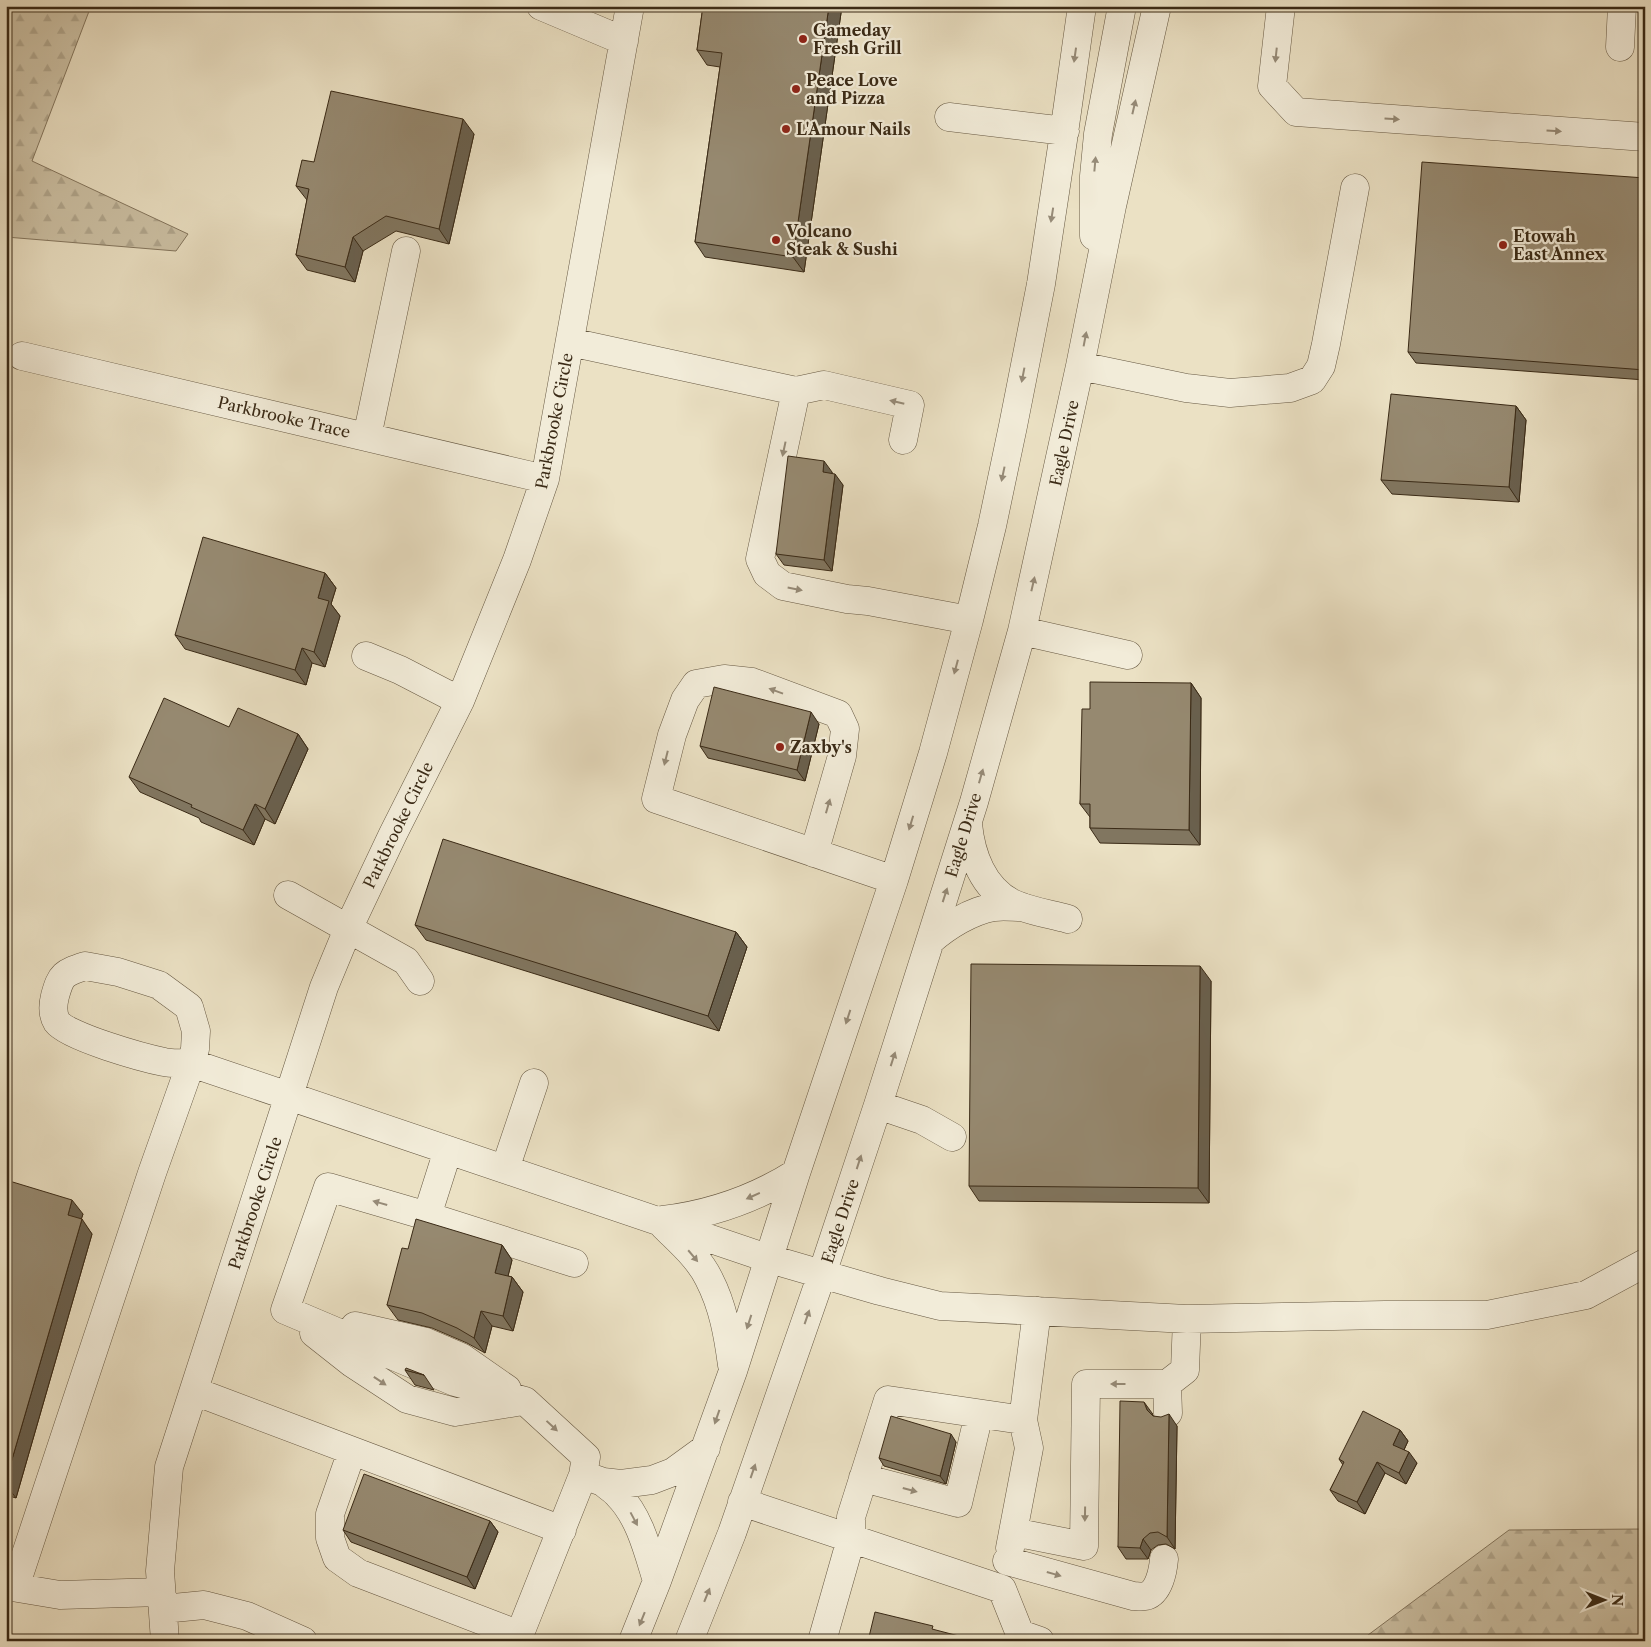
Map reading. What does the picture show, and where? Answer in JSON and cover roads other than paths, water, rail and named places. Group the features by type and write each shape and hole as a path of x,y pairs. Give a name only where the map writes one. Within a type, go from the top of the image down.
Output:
{"street":[{"path":"541,6 624,42"},
{"name":"Parkbrooke Circle","path":"165,1641 160,1571 169,1467 324,987 348,929 392,834 460,701 517,560 545,479 630,6"},
{"path":"633,1641 706,1448 770,1259 796,1173 894,880 933,753 992,526 1015,417 1041,284 1082,6"},
{"path":"1096,283 1094,176 1098,134 1122,6"},
{"name":"Eagle Drive","path":"689,1641 732,1533 822,1274 968,823 1022,631 1080,366 1112,206 1157,6"},
{"path":"1281,6 1272,86 1296,112 1645,137"},
{"path":"1620,47 1622,6"},
{"path":"949,117 1065,131"},
{"path":"1080,366 1186,388 1230,393 1290,388 1312,380 1320,366 1326,344 1355,188"},
{"path":"367,437 406,251"},
{"path":"570,342 796,391 824,385 910,405 904,440"},
{"name":"Parkbrooke Trace","path":"22,356 545,479"},
{"path":"796,391 760,559 767,574 783,586 968,620"},
{"path":"1022,631 1128,655"},
{"path":"366,656 400,670 460,701"},
{"path":"814,853 842,756 846,729 838,714 752,682 724,679 696,684 685,700 672,734 656,799 814,853 894,880"},
{"path":"968,823 970,842 976,860 982,873 1000,895 1022,907 1068,919"},
{"path":"288,895 406,961 420,981"},
{"path":"930,941 949,927 981,910 994,907 1022,907"},
{"path":"303,1641 247,1616 204,1606 162,1600 60,1595 11,1586 191,1063 195,1049 196,1031 189,1007 159,985 118,972 85,966 67,972 58,985 52,1005 57,1022 71,1032 115,1048 166,1063 191,1063 770,1259 880,1291 940,1306 1187,1319 1385,1314 1488,1314 1586,1295 1645,1263"},
{"path":"505,1169 534,1083"},
{"path":"878,1105 922,1120 952,1137"},
{"path":"427,1216 448,1150"},
{"path":"660,1221 694,1216 725,1207 778,1184 796,1173"},
{"path":"574,1263 427,1216 328,1188 285,1310 454,1382 525,1401 591,1472 619,1495 631,1512 644,1537 657,1581"},
{"path":"660,1221 695,1258 709,1278 722,1310 729,1338 732,1371"},
{"path":"1037,1311 1022,1420 1029,1448 1002,1588 1020,1634 1040,1641"},
{"path":"1013,1532 1084,1546 1086,1384 1167,1384 1186,1370 1187,1319"},
{"path":"1167,1384 1168,1413"},
{"path":"194,1391 562,1530"},
{"path":"822,1641 851,1539 851,1517 888,1400 1022,1420"},
{"path":"863,1478 958,1503 979,1414"},
{"path":"591,1472 639,1482 655,1479 673,1472 706,1448"},
{"path":"352,1451 330,1514 330,1538 337,1558 358,1573 518,1638 562,1530 591,1472"},
{"path":"742,1502 1002,1588"},
{"path":"1007,1561 1133,1596 1146,1596 1154,1590 1162,1574 1164,1559"}],"place":[{"name":"Gameday Fresh Grill","path":"803,39"},
{"name":"Peace Love and Pizza","path":"796,89"},
{"name":"L'Amour Nails","path":"786,129"},
{"name":"Volcano Steak & Sushi","path":"776,240"},
{"name":"Etowah East Annex","path":"1503,245"},
{"name":"Zaxby's","path":"780,747"}]}
